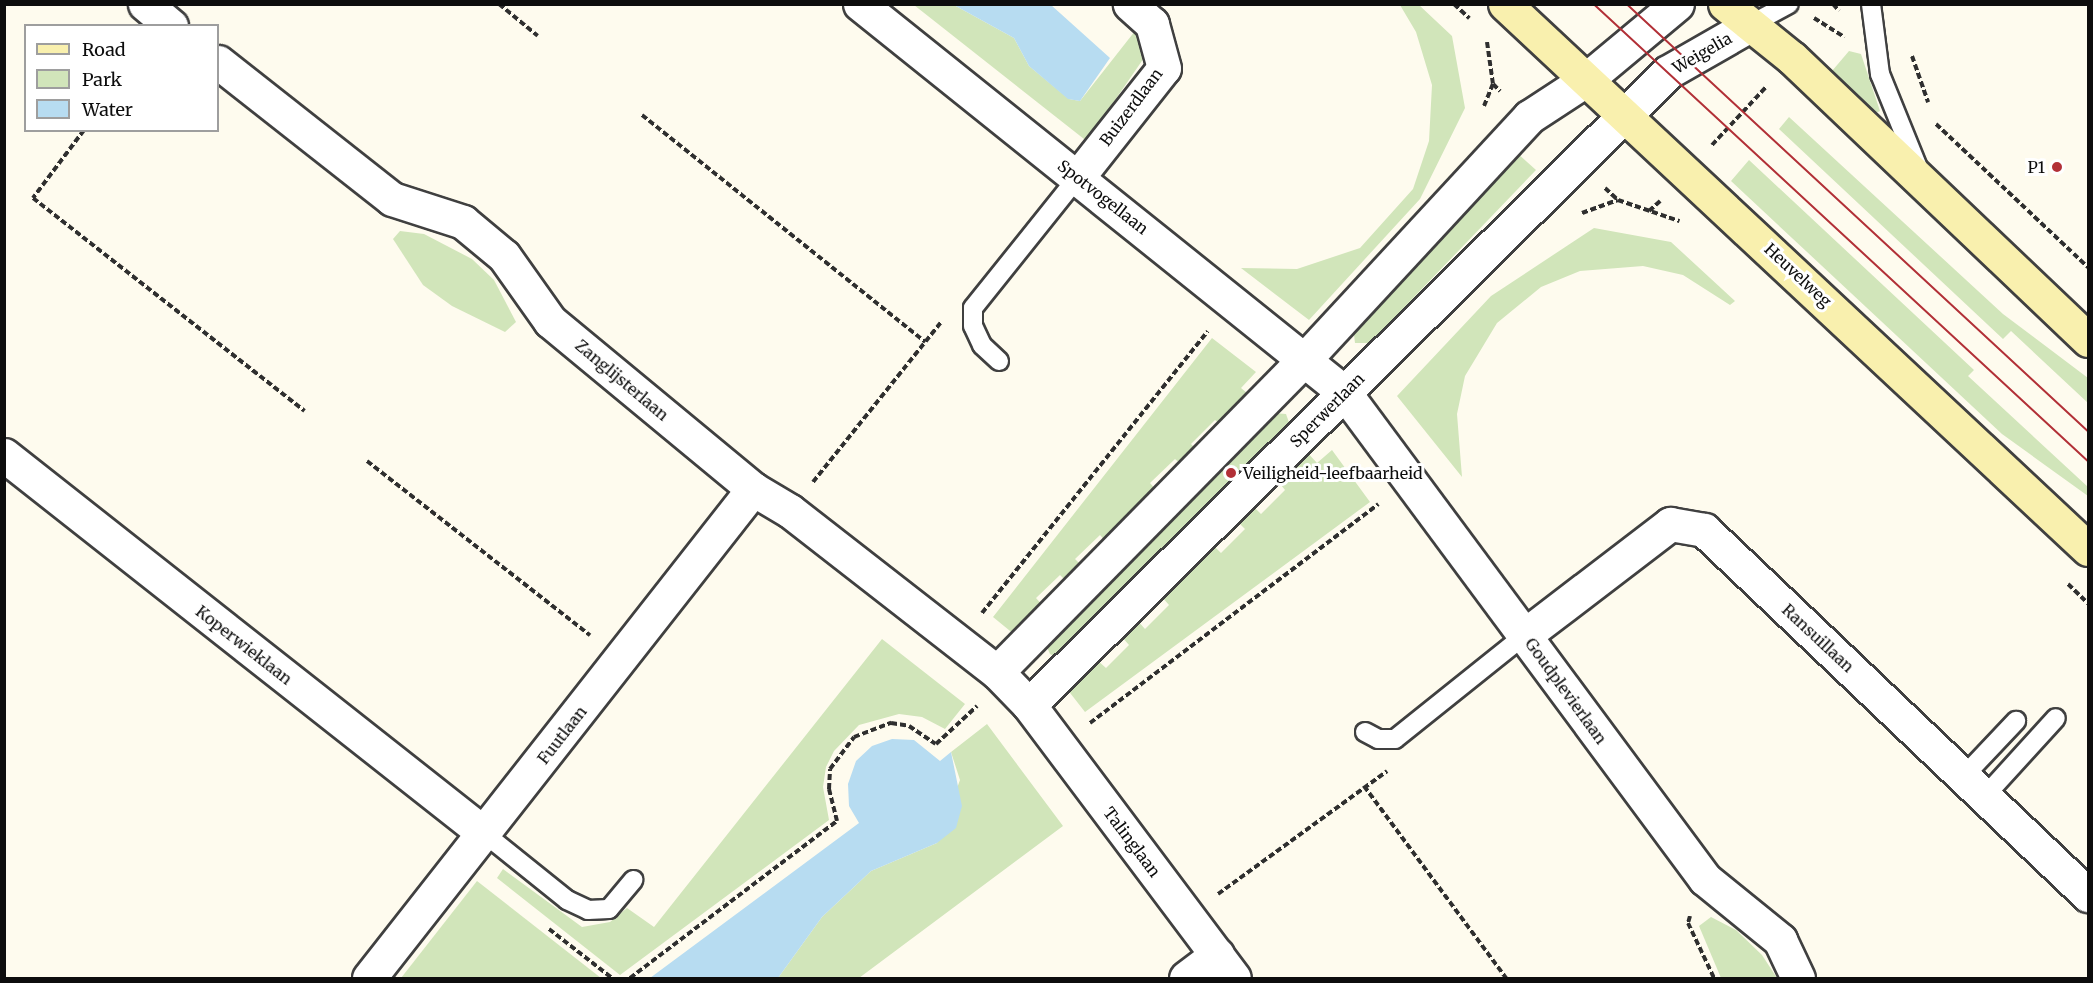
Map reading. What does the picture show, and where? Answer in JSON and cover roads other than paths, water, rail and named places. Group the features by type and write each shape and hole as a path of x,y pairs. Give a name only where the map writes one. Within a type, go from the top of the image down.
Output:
{"main road":[{"name":"Heuvelweg","path":"1505,4 2088,549"},
{"path":"1725,4 1792,58 2088,340"}],"street":[{"path":"144,4 169,24"},
{"name":"Spotvogellaan","path":"860,4 1077,178 1233,299 1344,392"},
{"name":"Buizerdlaan","path":"1077,178 1164,68 1152,24 1130,4"},
{"path":"997,672 1305,359 1529,117 1587,79 1677,4"},
{"name":"Weigelia","path":"1627,117 1685,58 1750,26"},
{"name":"Zanglijsterlaan","path":"219,63 393,199 463,222 504,256 550,321 753,489 790,511 997,672 1029,705"},
{"name":"Sperwerlaan","path":"1029,705 1545,190 1627,117"},
{"name":"Goudplevierlaan","path":"1344,392 1705,879 1780,940 1798,978"},
{"name":"Koperwieklaan","path":"4,455 484,834"},
{"name":"Fuutlaan","path":"369,978 753,489"},
{"name":"Ransuillaan","path":"1525,635 1670,524 1704,530 2088,895"},
{"name":"Talinglaan","path":"1029,705 1226,967"},
{"path":"1186,978 1226,967"}],"lane":[{"name":"Weigelia","path":"1750,26 1789,4"},
{"path":"1871,4 1880,74 1924,182"},
{"path":"999,361 982,345 973,326 973,308 1077,178"},
{"path":"1365,732 1378,739 1395,739 1525,635"},
{"path":"1974,786 2056,718"},
{"path":"1974,786 2016,721"},
{"path":"484,834 567,900 588,910 609,909 633,880"}],"water":[{"path":"954,5 1051,5 1110,58 1080,101 1068,99 1029,66 1014,38"},
{"path":"892,739 914,740 940,761 951,752 962,806 956,828 937,843 871,871 822,917 778,978 650,978 859,823 849,806 848,784 856,761 872,746"}],"tram line":[{"path":"1594,4 2088,461"},
{"path":"1627,4 2088,431"}],"place":[{"name":"P1","path":"2057,167"},
{"name":"Veiligheid-leefbaarheid","path":"1231,473"}]}
